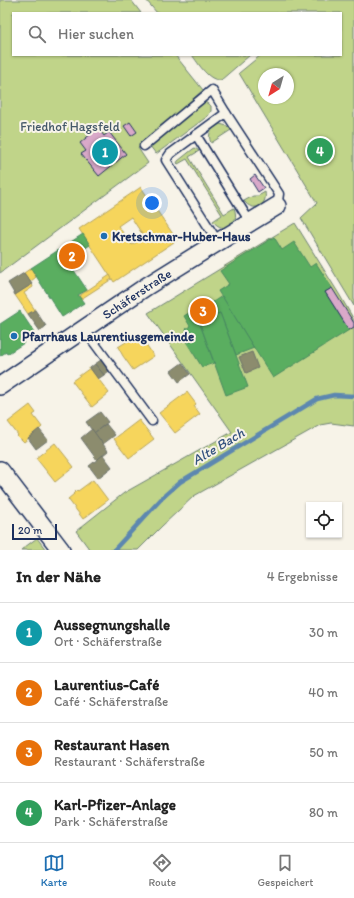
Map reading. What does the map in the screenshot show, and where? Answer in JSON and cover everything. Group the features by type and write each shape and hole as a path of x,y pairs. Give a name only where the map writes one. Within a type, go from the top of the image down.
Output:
{"street":[{"name":"Schäferstraße","path":"0,386 147,286 277,206"},
{"path":"0,470 61,550"}],"lane":[{"path":"144,146 212,90 279,194 277,206"},
{"path":"218,242 166,160 170,154 226,113"},
{"path":"196,135 250,222"},
{"path":"84,329 152,421"}],"green space":[{"name":"Friedhof Hagsfeld","path":"0,0 131,0 140,12 12,12 12,56 176,56 203,90 138,148 148,163 0,273"},
{"path":"146,0 354,0 354,306 301,218 317,203 239,73 260,56 342,56 342,12 156,12"},
{"path":"193,56 249,56 221,80 212,78"},
{"path":"205,102 211,106 211,111 208,116 156,154 150,146"},
{"path":"220,124 227,126 231,130 211,143 209,137 210,134 214,128"},
{"path":"195,148 199,151 189,157 224,214 234,208 236,214 235,219 230,226 226,228 217,225 213,221 222,215 187,159 178,164 177,163"},
{"path":"265,192 264,201 259,206 252,207 244,201 253,196 258,196"},
{"path":"295,223 353,318 354,426 331,423 320,425 194,496 138,550 90,550 76,531 124,493 232,432 148,313"},
{"path":"37,538 46,550 21,550"}],"building: Wohnen":[{"name":"Kretschmar-Huber-Haus","path":"141,187 177,240 114,282 79,229","holes":["131,217 144,237 132,245 118,226"]},
{"path":"31,268 36,277 30,282 24,273"},
{"path":"110,275 112,279 81,299 79,296"},
{"path":"32,284 33,287 24,293 35,310 28,314 15,295"},
{"path":"139,334 154,356 133,370 118,347"},
{"path":"90,368 109,393 92,407 72,381"},
{"path":"187,392 196,404 194,406 200,414 175,433 159,413"},
{"path":"30,405 36,413 33,415 42,427 24,442 17,436 18,435 8,422"},
{"path":"139,420 154,439 129,458 114,439"},
{"path":"55,443 74,467 55,482 36,458"},
{"path":"93,480 108,500 83,519 68,499 77,490 78,491"}],"building: Öffentlich":[{"path":"83,234 90,245 79,252 81,255 69,263 87,290 78,295 84,303 62,317 31,268"},
{"path":"274,237 282,250 294,242 310,267 316,263 332,288 325,292 349,330 273,378 218,291 229,284 220,271"},
{"path":"222,296 254,348 236,355 220,313 199,321 214,363 202,367 187,343 193,340 186,329 190,326 184,316 208,301 210,304"},
{"name":"Pfarrhaus Laurentiusgemeinde","path":"20,311 34,332 22,340 24,343 7,354 6,352 0,356 0,324"},
{"path":"220,313 248,387 226,395 199,321"}],"building: Industrie":[{"path":"24,273 32,284 15,295 8,283"},
{"path":"35,310 46,326 40,331 28,314"},
{"path":"252,352 258,368 246,373 239,357"},
{"path":"101,360 109,371 104,375 95,364"},
{"path":"182,363 190,374 179,382 171,371"},
{"path":"95,364 104,375 98,379 90,368"},
{"path":"100,412 108,422 94,433 86,422"},
{"path":"106,424 115,435 103,444 94,433"},
{"path":"39,429 48,440 36,449 28,438"},
{"path":"92,429 108,451 97,460 81,438"},
{"path":"103,455 112,467 98,478 89,466"}],"building: Sonstige":[{"path":"130,122 137,132 131,136 124,126"},
{"path":"98,128 104,136 109,132 126,154 99,176 81,154 86,151 80,143"},
{"path":"255,175 264,188 258,192 250,179"},
{"path":"332,288 354,323 354,327 349,330 325,292"}],"waterway":[{"name":"Alte Bach","path":"114,550 163,497 180,482 317,399 334,395 354,396"}],"place":[{"name":"Karl-Pfizer-Anlage","path":"320,151"},
{"name":"Aussegnungshalle","path":"105,152"},
{"name":"Kretschmar-Huber-Haus","path":"104,236"},
{"name":"Laurentius-Café","path":"72,256"},
{"name":"Restaurant Hasen","path":"203,311"},
{"name":"Pfarrhaus Laurentiusgemeinde","path":"14,336"}]}
